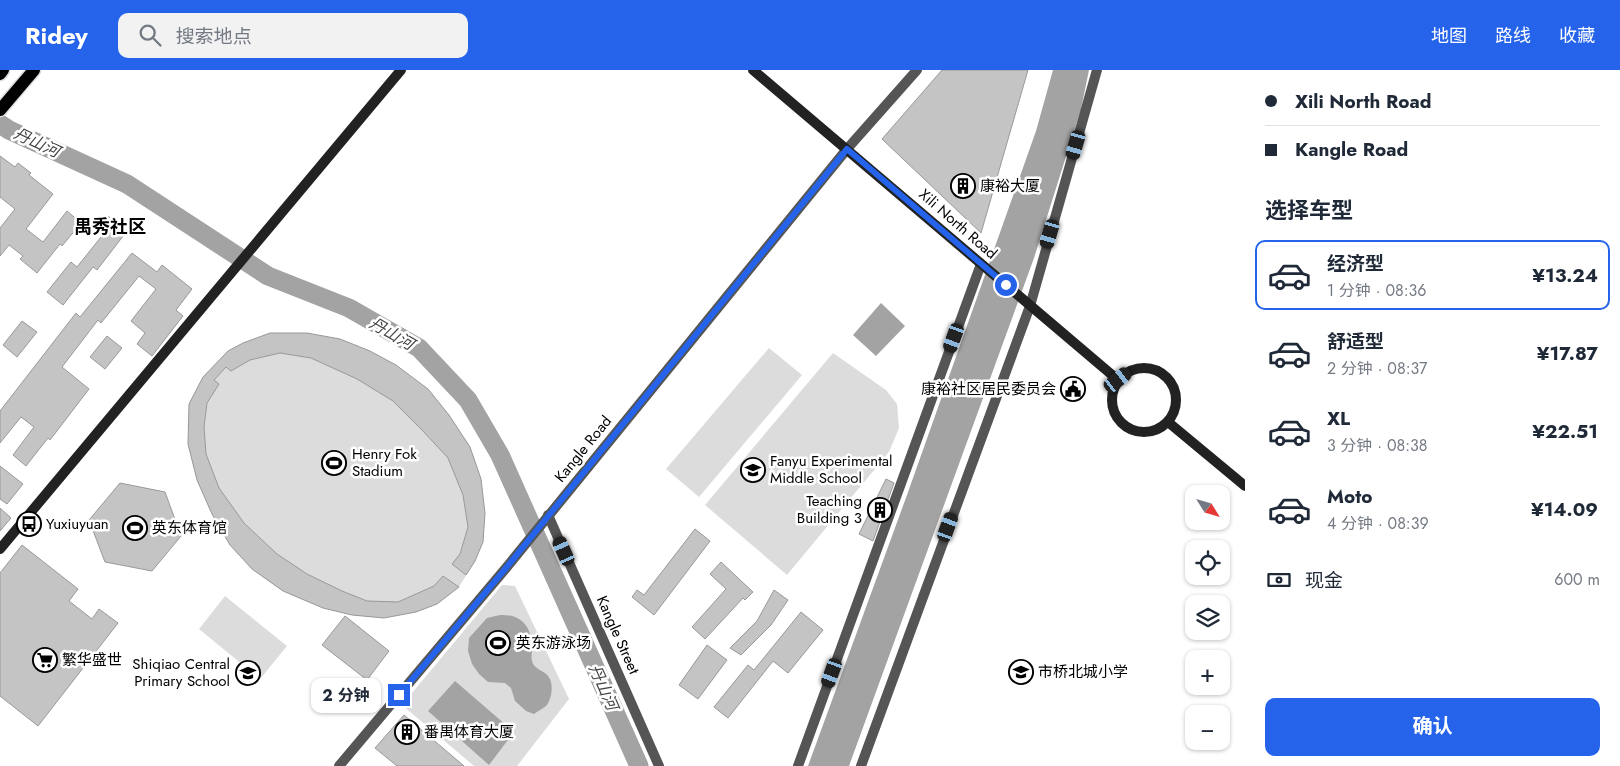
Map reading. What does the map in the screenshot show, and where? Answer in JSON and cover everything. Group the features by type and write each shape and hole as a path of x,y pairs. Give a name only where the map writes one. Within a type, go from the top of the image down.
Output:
{"main road":[{"path":"0,74 3,70"},
{"path":"4,105 34,70"}],"street":[{"path":"0,549 401,70"},
{"name":"Xili North Road","path":"753,70 1118,380"},
{"name":"Kangle Road","path":"338,766 506,568 847,149 917,70"},
{"path":"861,766 1030,306 1097,70"},
{"path":"798,766 982,264"},
{"path":"1144,367 1158,371 1170,380 1176,394 1175,408 1168,422 1154,431 1138,432 1122,425 1113,412 1111,395 1118,380 1130,370 1144,367"},
{"path":"1168,422 1245,486"},
{"name":"Kangle Street","path":"548,515 659,766"}],"shaded area":[{"path":"1053,70 1089,70 1081,109 1034,258 849,766 808,766 907,495 1036,131"},
{"path":"881,303 905,326 876,356 853,335"},
{"name":"Henry Fok Stadium","path":"270,333 307,333 340,339 428,389 449,415 470,447 481,479 485,513 483,542 475,561 459,587 437,604 384,618 352,615 323,608 283,591 252,569 230,545 212,514 197,480 188,444 189,404 203,377 228,351"},
{"path":"769,348 802,375 699,497 666,469"},
{"path":"833,353 886,390 897,404 899,428 889,452 787,575 705,505"},
{"name":"英东游泳场","path":"502,585 515,586 569,699 517,766 474,766 402,705"},
{"path":"225,596 287,646 260,679 199,629"},
{"path":"500,615 515,617 525,624 532,641 533,664 550,679 552,690 549,702 534,714 526,711 515,701 511,688 505,683 488,682 472,664 468,651 469,638 487,618"},
{"path":"455,681 514,732 489,765 428,711"}],"building":[{"name":"康裕大厦","path":"942,70 1028,70 981,233 882,139"},
{"path":"0,156 15,167 18,163 31,173 29,175 53,194 26,229 43,242 67,211 81,223 62,246 60,244 37,273 20,259 23,256 9,245 0,256 0,228 15,209 0,197"},
{"path":"108,216 127,231 97,270 93,267 63,305 47,292 71,262 77,267 105,232 99,228"},
{"path":"132,253 157,272 162,265 192,289 176,310 183,316 152,356 137,344 145,333 131,321 156,289 139,276 101,323 98,320 62,367 89,389 50,440 48,438 26,466 13,455 34,427 21,417 0,443 0,411 76,313 80,317"},
{"path":"22,321 37,332 17,357 3,345"},
{"path":"270,333 307,333 340,339 370,351 396,365 428,389 449,415 470,447 481,479 485,513 483,542 475,561 466,575 452,564 460,554 468,527 463,495 448,458 393,401 357,379 311,358 280,353 250,360 231,371 226,367 214,380 219,384 207,403 204,427 206,454 219,488 244,523 277,554 307,574 367,601 398,602 434,586 443,576 459,587 437,604 416,612 384,618 352,615 323,608 283,591 252,569 230,545 212,514 197,480 188,444 189,404 203,377 228,351"},
{"path":"107,336 122,348 105,369 90,357"},
{"path":"0,466 23,484 7,504 0,499"},
{"name":"Teaching Building 3","path":"886,479 894,483 873,541 859,534"},
{"name":"英东体育馆","path":"120,483 165,492 181,536 152,571 105,562 89,520"},
{"path":"0,508 11,518 0,531"},
{"path":"695,529 710,541 654,615 632,597 637,590 644,595"},
{"name":"繁华盛世","path":"22,545 78,589 69,601 92,619 99,609 118,623 38,726 0,696 0,573"},
{"path":"721,562 753,592 745,600 743,598 705,639 692,627 726,589 710,574"},
{"path":"774,590 788,600 771,625 741,655 730,648 757,621"},
{"path":"801,612 823,630 788,673 773,661 728,718 714,707 748,665 754,670"},
{"path":"345,616 389,651 367,680 322,645"},
{"path":"707,645 727,660 698,699 679,685"},
{"name":"番禺体育大厦","path":"404,715 464,766 397,766 375,748"}],"waterway":[{"name":"丹山河","path":"0,124 9,130 127,184 268,276 349,308 419,348 468,400 500,455 639,766"}],"place":[{"name":"康裕大厦","path":"963,186"},
{"name":"康裕社区居民委员会","path":"1073,389"},
{"name":"Henry Fok Stadium","path":"334,463"},
{"name":"Fanyu Experimental Middle School","path":"753,470"},
{"name":"Teaching Building 3","path":"880,510"},
{"name":"Yuxiuyuan","path":"29,524"},
{"name":"英东体育馆","path":"135,528"},
{"name":"英东游泳场","path":"498,643"},
{"name":"繁华盛世","path":"45,660"},
{"name":"市桥北城小学","path":"1021,672"},
{"name":"Shiqiao Central Primary School","path":"248,673"},
{"name":"番禺体育大厦","path":"407,732"}],"district":[{"name":"禺秀社区","path":"110,227"}],"route":[{"path":"399,695 506,568 847,149 1006,285"}]}
